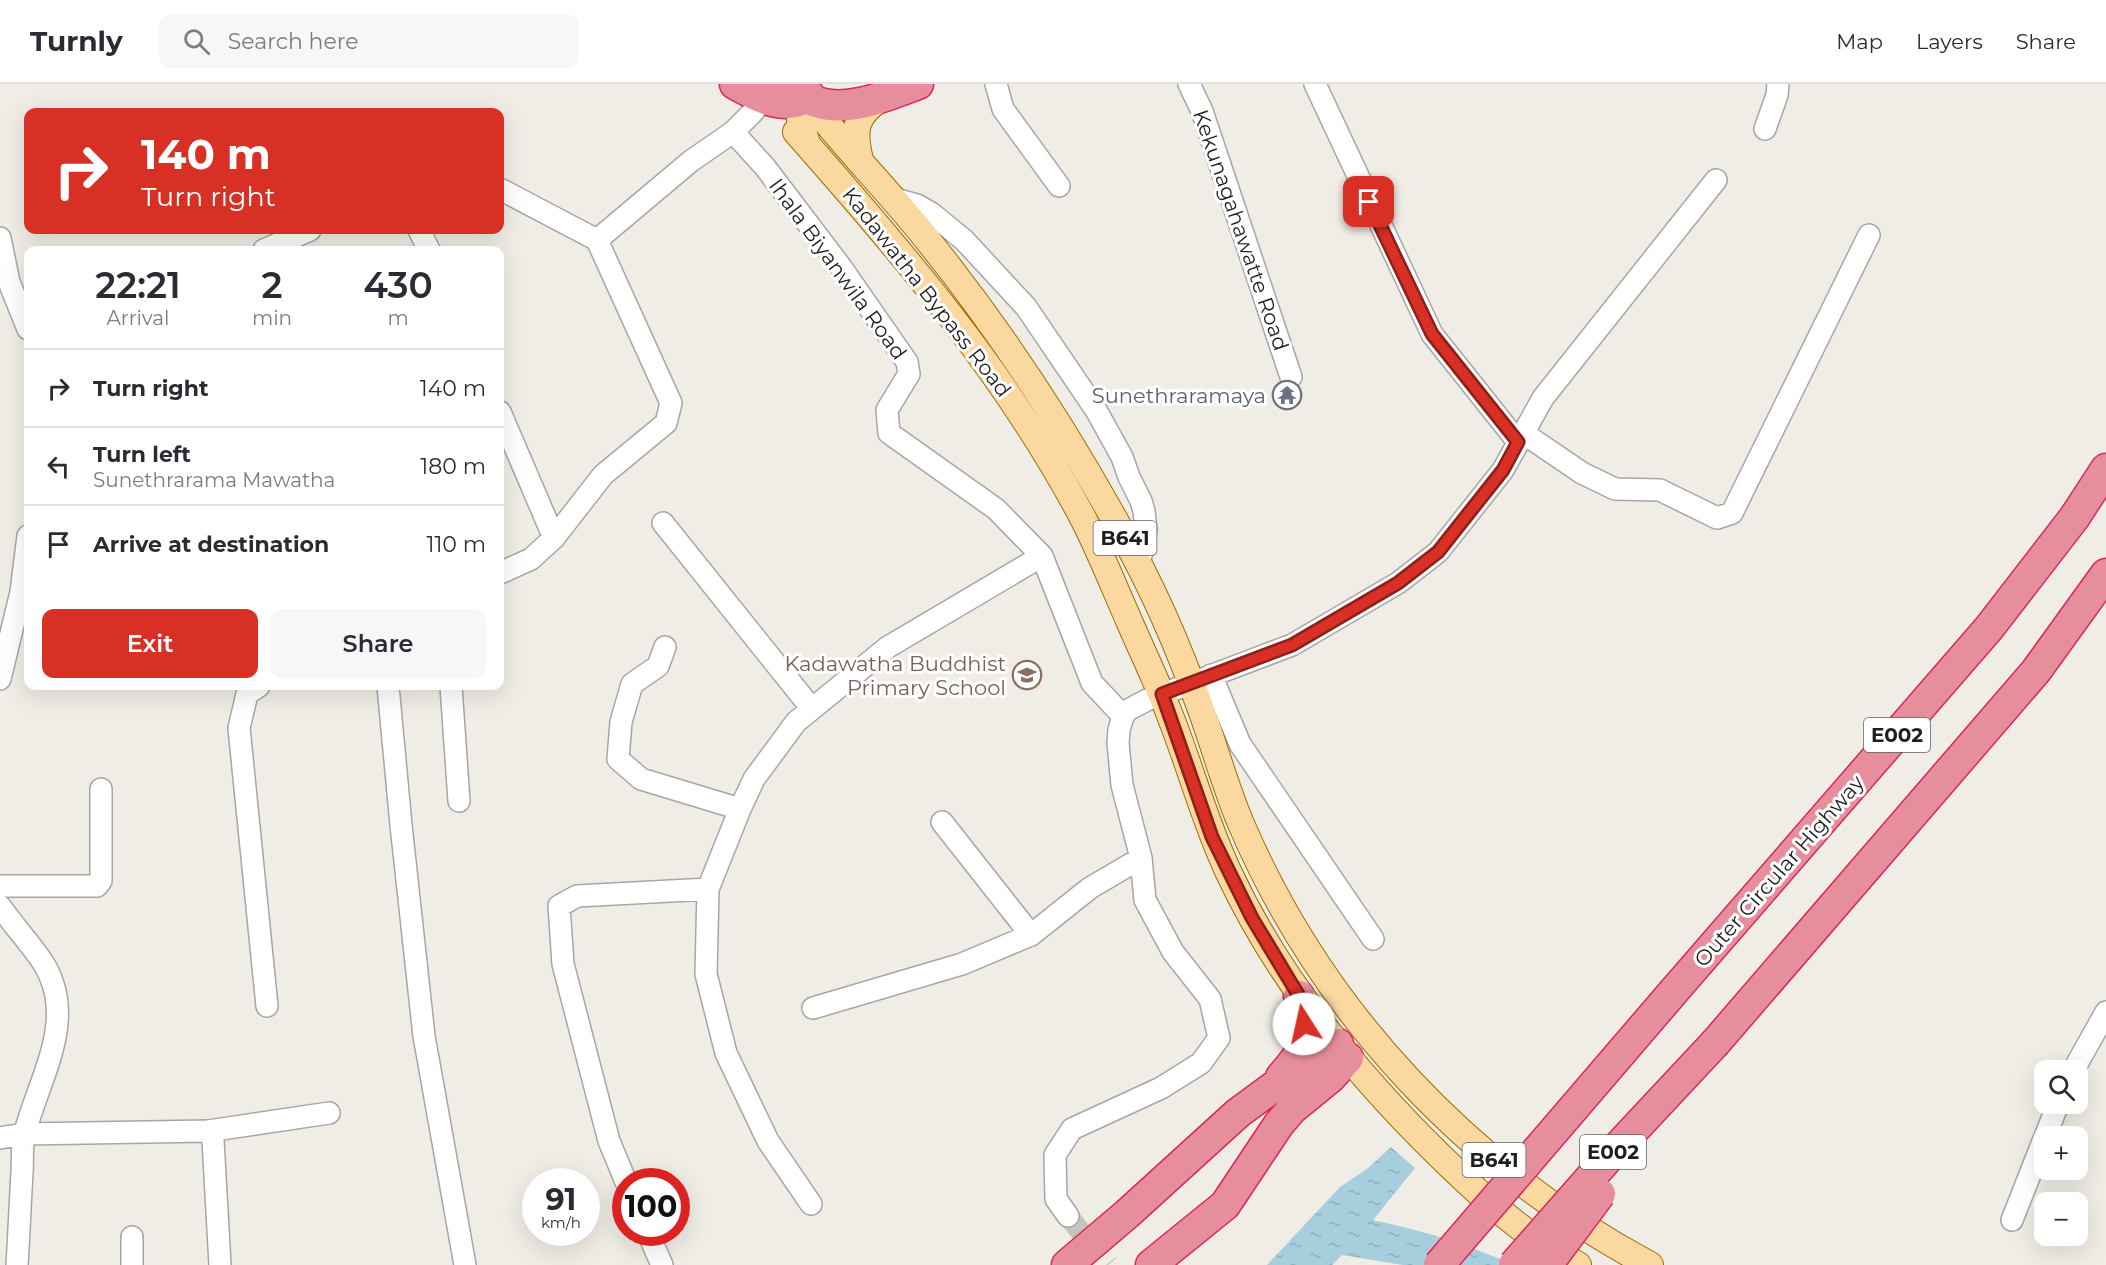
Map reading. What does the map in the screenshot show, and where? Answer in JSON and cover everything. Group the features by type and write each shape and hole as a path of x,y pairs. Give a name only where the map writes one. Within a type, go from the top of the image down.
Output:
{"highway":[{"path":"735,84 795,91 818,103 835,105 881,98 918,84"},
{"name":"Outer Circular Highway","path":"1439,1265 1989,628 2074,518 2106,469"},
{"name":"E002","path":"1514,1265 1614,1151 1716,1042 2036,671 2106,574"},
{"path":"1276,1085 1299,1054 1303,1044 1304,1024 1299,996"},
{"path":"1067,1265 1238,1113 1276,1085 1355,1042"},
{"path":"1151,1265 1225,1205 1279,1124 1292,1109 1330,1078 1355,1042"},
{"path":"1547,1265 1716,1042"}],"main road":[{"path":"795,91 807,144"},
{"name":"Kadawatha Bypass Road","path":"1578,1265 1527,1233 1484,1197 1399,1116 1355,1042 1321,972 1272,890 1237,814 1201,679 1088,472 1052,413 938,252 860,160 795,91 780,115 941,303 988,365 1050,461 1086,525 1162,694 1201,806 1228,873 1299,996 1355,1042 1448,1120 1500,1165 1586,1227 1650,1265"},
{"path":"860,160 855,139 859,120 867,107 881,98"}],"street":[{"path":"996,84 1003,109 1059,186"},
{"name":"Kekunagahawatte Road","path":"1189,84 1202,111 1291,377"},
{"path":"1315,84 1432,334 1521,438 1615,489 1660,490 1717,518 1732,513 1869,235"},
{"path":"1765,129 1777,95 1778,84"},
{"path":"597,240 691,161 733,132 754,111 795,91"},
{"name":"Ihala Biyanwila Road","path":"733,132 765,167 907,362 909,374 887,410 889,432 996,509 1042,556 1092,683 1123,716"},
{"path":"1068,1216 1056,1199 1054,1155 1072,1128 1161,1088 1201,1063 1219,1038 1210,999 1173,952 1145,900 1141,858 1122,785 1118,743 1123,716 1136,705 1162,694 1292,645 1398,583 1438,552 1503,470 1543,398 1716,180"},
{"path":"504,191 597,240 671,403 666,423 603,475 554,538 531,559 504,571"},
{"path":"892,198 916,205 931,213 964,240 1026,307 1096,410 1122,457 1129,477 1142,501 1146,530 1139,566"},
{"path":"273,246 301,234"},
{"path":"0,238 9,282 24,319"},
{"path":"504,421 554,538"},
{"path":"663,523 812,709"},
{"path":"811,1204 768,1141 726,1053 706,974 708,890 754,779 796,722 888,647 1042,556"},
{"path":"0,679 2,658 21,592 24,568"},
{"path":"665,647 658,666 632,684 621,722 618,759 641,779 740,809"},
{"path":"1201,679 1240,744 1373,939"},
{"path":"252,690 247,693 239,728 267,1006"},
{"path":"388,690 424,1036 465,1265"},
{"path":"451,690 459,801"},
{"path":"0,886 97,886 101,881 101,789"},
{"path":"942,822 1031,935"},
{"path":"813,1008 962,964 1031,935 1090,888 1141,858"},
{"path":"620,1168 609,1142 563,964 559,906 578,896 708,890"},
{"path":"0,906 42,961 57,997 55,1036 50,1059 24,1134 17,1265"},
{"path":"2079,1060 2106,1012"},
{"path":"0,1138 24,1134 208,1131 329,1113"},
{"path":"208,1131 213,1140 220,1265"},
{"path":"2012,1220 2034,1165"},
{"path":"132,1238 132,1265"},
{"path":"654,1246 662,1265"}],"water":[{"path":"1391,1147 1415,1168 1373,1220 1445,1239 1514,1265 1403,1265 1342,1255 1332,1265 1267,1265 1340,1187 1368,1168"}],"tunnel":[{"path":"1068,1216 1108,1265"}],"place":[{"name":"Sunethraramaya","path":"1287,395"},
{"name":"Kadawatha Buddhist Primary School","path":"1027,675"}],"route":[{"path":"1304,1024 1299,996 1252,918 1212,837 1162,694 1292,645 1398,583 1438,552 1503,470 1518,442 1432,334 1369,202"}]}
